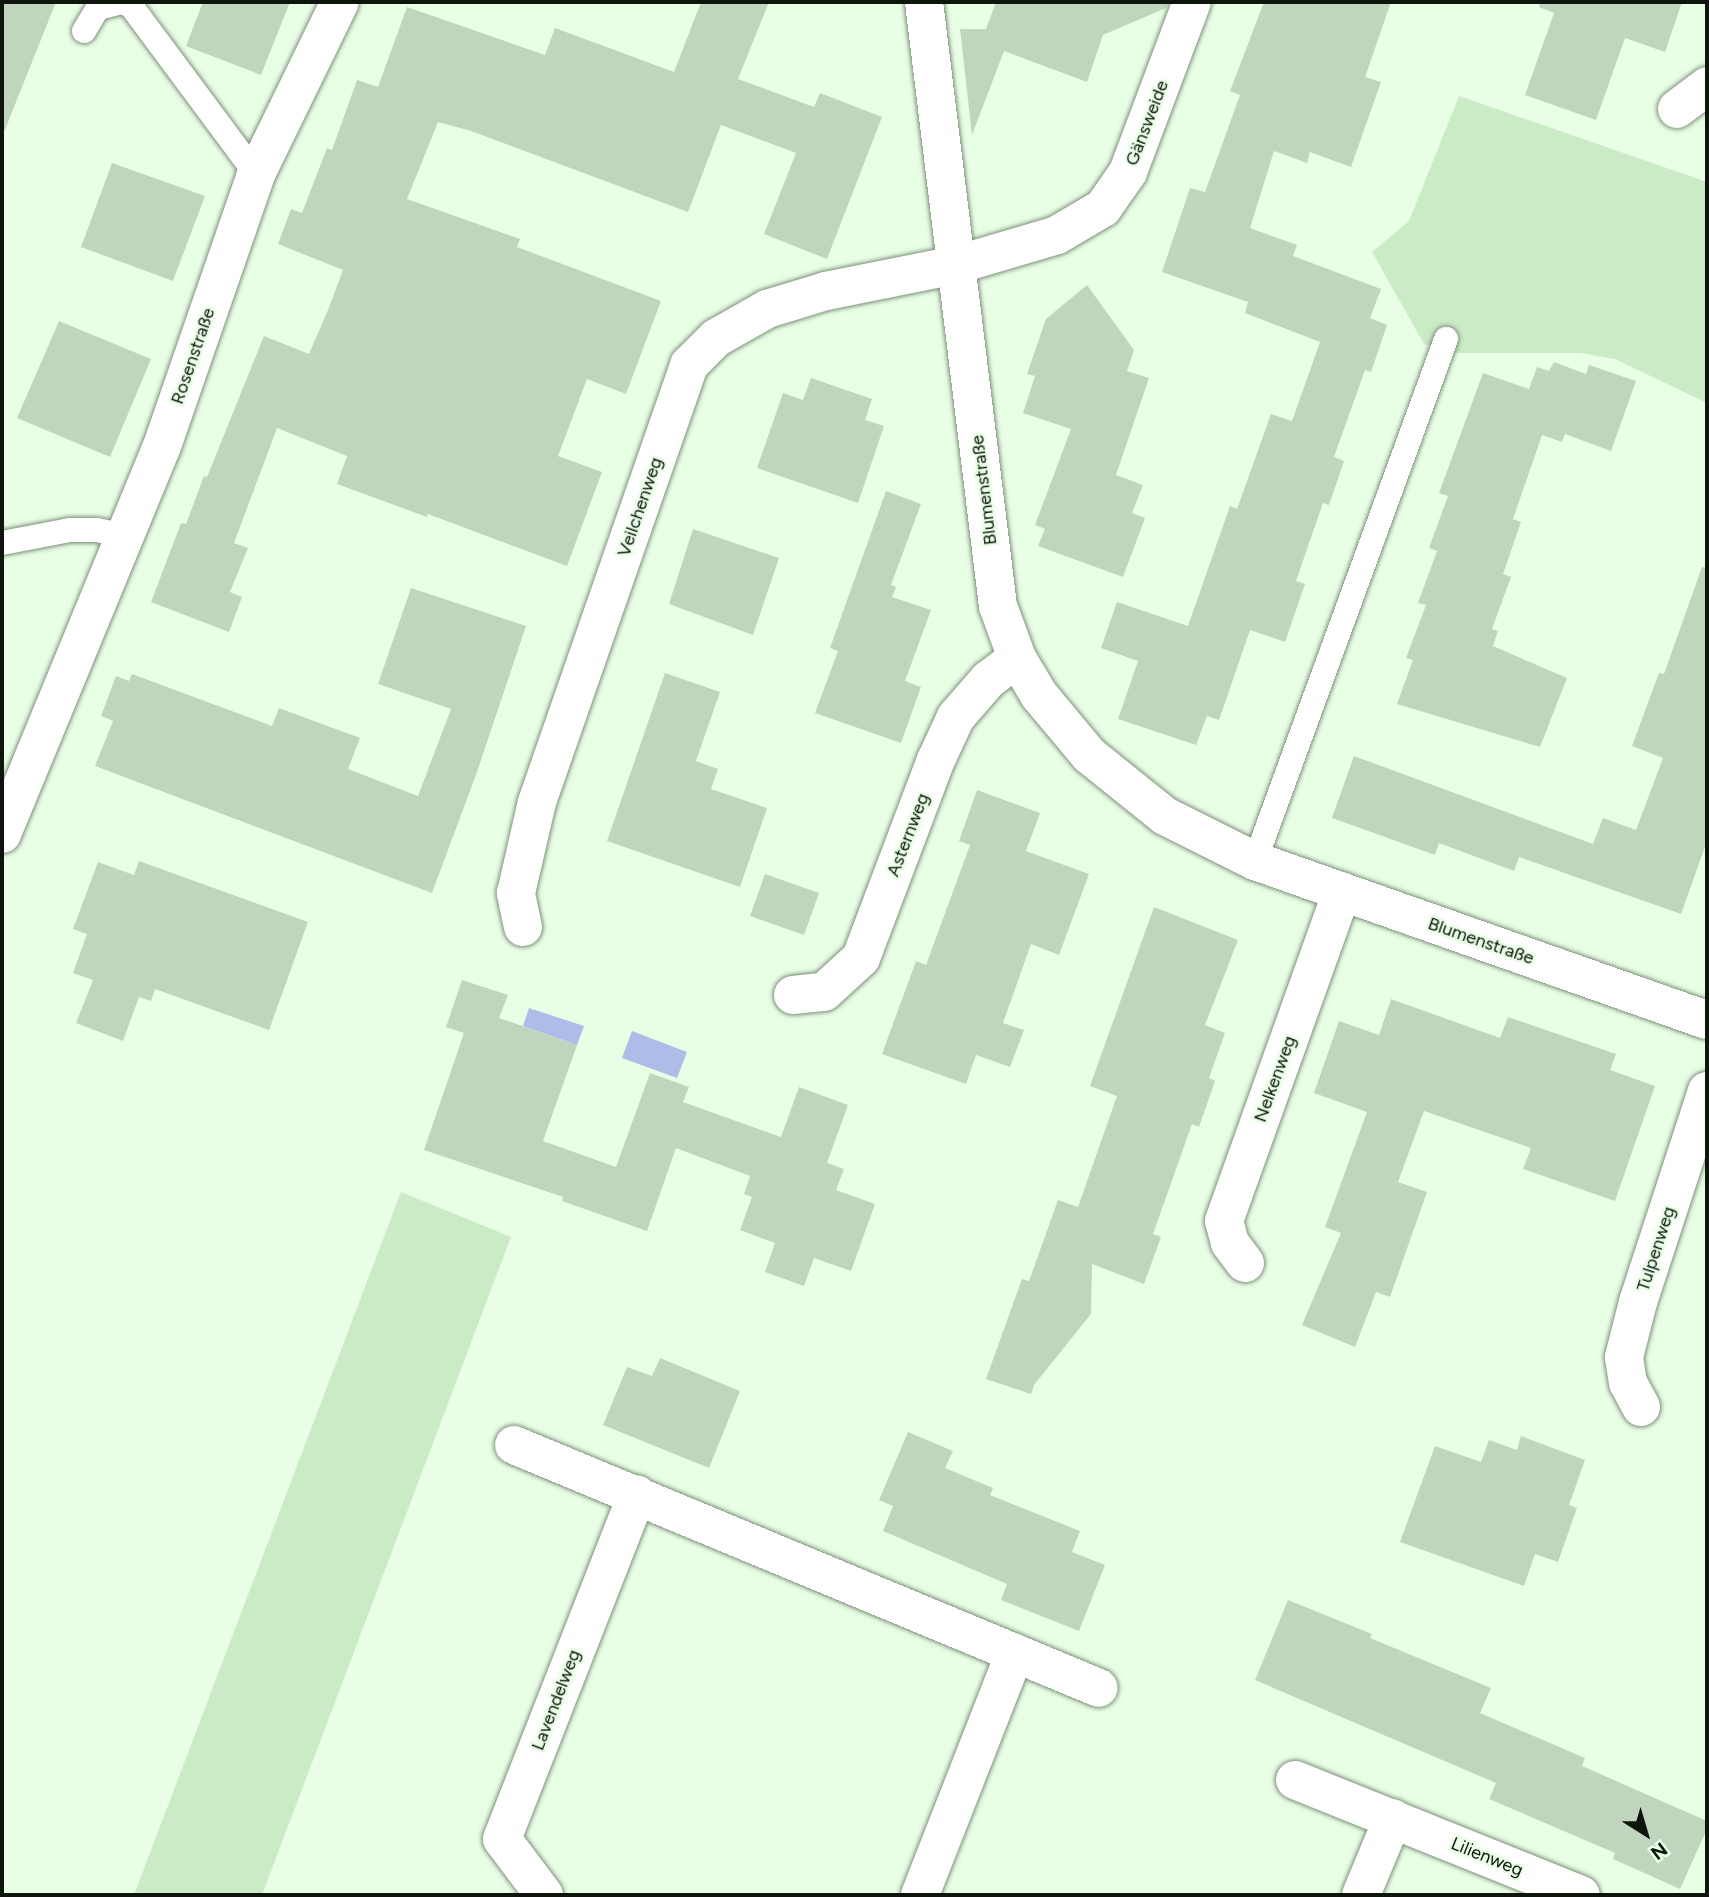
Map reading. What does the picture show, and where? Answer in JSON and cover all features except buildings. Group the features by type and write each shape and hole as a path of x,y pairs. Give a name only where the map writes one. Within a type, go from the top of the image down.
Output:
{"street":[{"name":"Rosenstraße","path":"2,834 161,449 256,174 340,2"},
{"name":"Blumenstraße","path":"924,2 998,606 1017,657 1039,695 1089,755 1165,816 1255,861 1707,1020"},
{"name":"Gänsweide","path":"956,265 1056,236 1103,208 1128,172 1192,2"},
{"path":"1677,109 1707,86"},
{"name":"Veilchenweg","path":"523,927 516,893 537,802 689,365 716,338 767,309 825,291 956,265"},
{"name":"Asternweg","path":"793,995 824,992 861,958 936,761 956,717 988,680 1017,657"},
{"name":"Nelkenweg","path":"1245,1263 1230,1243 1224,1221 1342,892"},
{"name":"Tulpenweg","path":"1641,1407 1628,1383 1624,1357 1638,1301 1707,1091"},
{"path":"514,1445 1099,1688"},
{"name":"Lavendelweg","path":"544,1895 502,1839 636,1495"},
{"path":"920,1895 1016,1653"},
{"name":"Lilienweg","path":"1295,1780 1581,1895"},
{"path":"1361,1895 1393,1818"}],"lane":[{"path":"84,31 98,8 123,2 132,7 256,174"},
{"path":"1255,861 1446,339"},
{"path":"2,543 70,530 97,530 126,536"}],"green space":[{"path":"1459,96 1707,182 1707,403 1615,359 1580,353 1456,353 1424,344 1372,252 1409,221"},
{"path":"401,1192 511,1237 262,1895 134,1895"}],"water":[{"path":"529,1008 584,1026 577,1045 523,1026"},
{"path":"632,1031 687,1052 677,1078 622,1058"}]}
